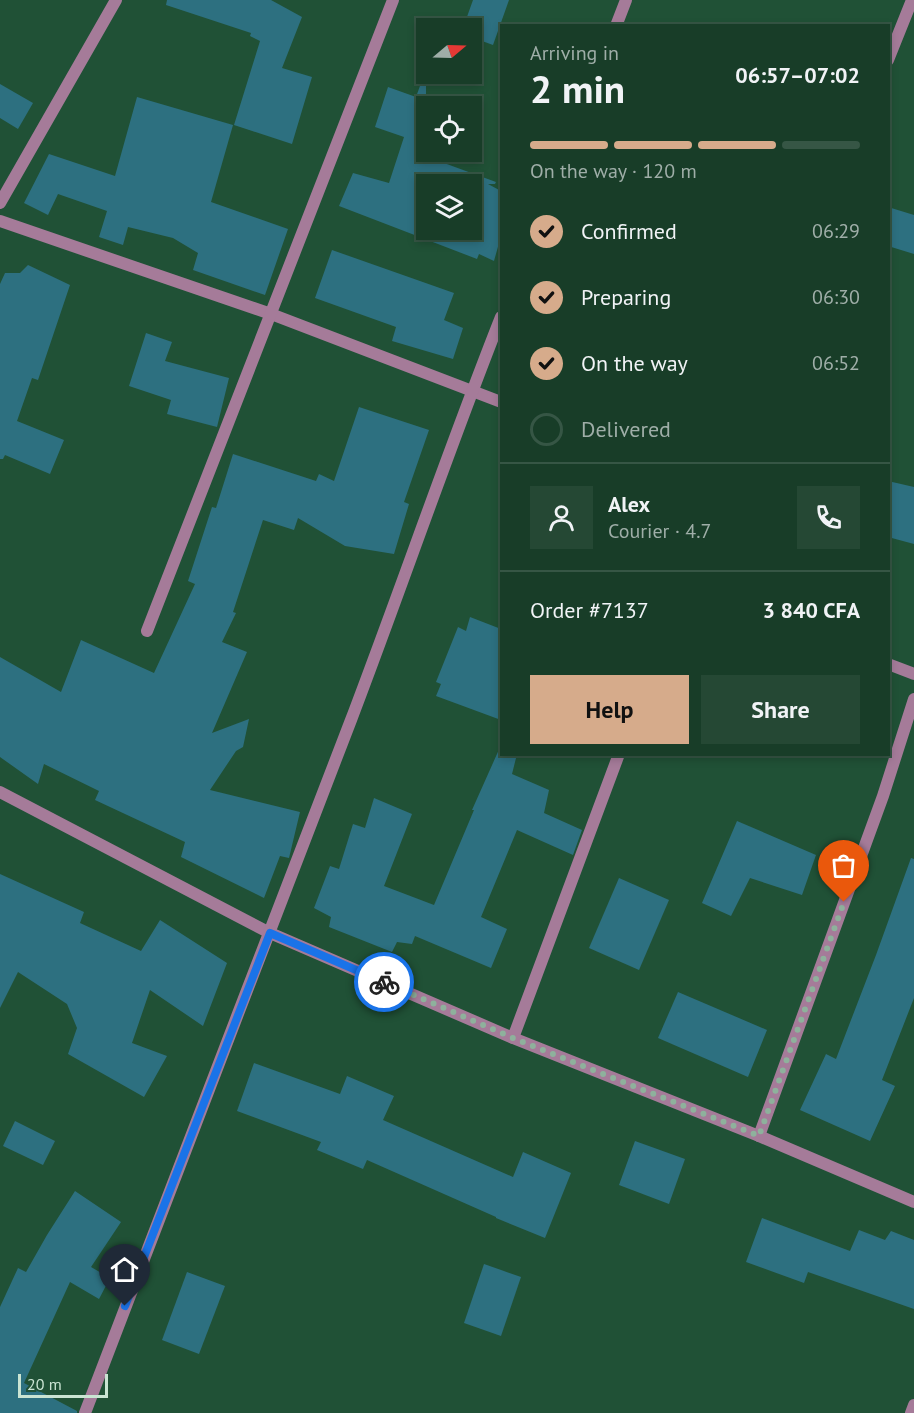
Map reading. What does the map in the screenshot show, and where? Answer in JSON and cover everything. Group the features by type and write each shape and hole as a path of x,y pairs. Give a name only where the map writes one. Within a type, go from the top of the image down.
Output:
{"street":[{"path":"0,203 116,0"},
{"path":"147,631 393,0"},
{"path":"617,24 626,0"},
{"path":"890,55 912,0"},
{"path":"0,221 271,314 500,402"},
{"path":"85,1413 270,933 500,320"},
{"path":"890,665 914,674"},
{"path":"759,1136 883,796 914,699"},
{"path":"513,1038 618,756"},
{"path":"0,792 270,933 513,1038 759,1136 914,1202"},
{"path":"911,1413 914,1405"}],"building":[{"path":"167,0 271,0 302,17 282,68 312,77 292,144 234,125 260,41 250,36 251,33 166,5"},
{"path":"473,0 509,0 493,45 482,41 482,18 467,18"},
{"path":"0,84 33,103 18,129 0,118"},
{"path":"421,84 426,84 426,96 416,96"},
{"path":"388,87 416,97 416,162 444,162 474,174 416,174 416,236 339,206 353,173 389,183 404,137 375,127"},
{"path":"137,97 233,125 211,202 288,229 265,295 193,270 198,253 173,238 128,227 123,245 99,237 107,211 58,194 48,215 24,203 49,154 115,176"},
{"path":"482,177 496,182 488,184 500,190 500,240 494,261 479,254 477,259 428,240 482,240"},
{"path":"890,208 914,215 914,254 890,247"},
{"path":"332,250 454,293 444,320 463,328 453,359 392,341 396,327 315,298"},
{"path":"28,265 70,285 38,380 32,378 17,421 64,440 50,474 5,455 3,459 0,459 0,284 5,273 20,273"},
{"path":"146,333 172,342 165,361 229,378 217,427 167,414 171,400 129,386"},
{"path":"359,407 429,430 404,502 409,504 394,554 345,546 298,518 294,530 263,520 233,612 236,613 222,642 247,652 212,733 249,719 243,747 236,751 210,790 300,812 289,858 280,856 264,898 181,857 185,842 95,800 99,791 44,764 38,784 0,757 0,657 61,692 81,640 154,673 195,584 188,581 212,507 216,508 233,454 316,481 319,474 334,481"},
{"path":"890,481 914,487 914,544 890,538"},
{"path":"470,617 500,629 500,720 436,696 441,684 436,682 458,627 466,631"},
{"path":"500,747 500,756 516,756 512,774 549,790 544,813 582,830 573,855 517,830 481,917 507,929 491,968 415,936 412,944 397,942 392,952 329,927 331,917 314,908 330,866 339,869 353,824 365,828 374,798 412,814 384,886 434,905 474,810 472,810"},
{"path":"737,821 816,855 802,895 750,878 731,916 702,903"},
{"path":"911,858 914,859 914,998 882,1080 895,1086 870,1141 800,1110 826,1054 836,1059"},
{"path":"0,874 84,912 80,923 141,951 160,920 227,963 203,1026 150,990 132,1043 167,1056 144,1097 68,1054 77,1028 67,1004 18,972 0,1008"},
{"path":"619,878 669,900 639,970 589,948"},
{"path":"678,992 767,1030 748,1077 658,1038"},
{"path":"254,1063 340,1094 347,1076 394,1096 383,1120 513,1177 523,1152 571,1173 545,1238 367,1160 363,1169 317,1150 321,1142 237,1111"},
{"path":"15,1121 55,1141 43,1165 3,1146"},
{"path":"635,1141 685,1159 669,1204 619,1185"},
{"path":"75,1191 121,1222 91,1267 110,1278 99,1299 70,1282 24,1383 77,1413 0,1413 0,1307 18,1268 26,1272"},
{"path":"762,1218 850,1251 859,1230 885,1240 891,1231 914,1240 914,1309 808,1272 804,1283 746,1262"},
{"path":"484,1264 521,1277 501,1336 464,1323"},
{"path":"187,1272 225,1286 199,1354 162,1340"}],"way so far":[{"path":"384,982 513,1038 759,1136 844,902"}],"route":[{"path":"125,1306 270,933 384,982"}]}
